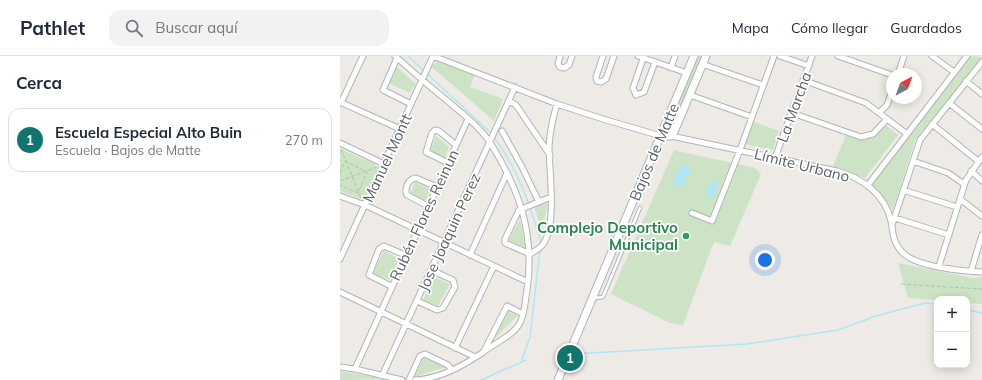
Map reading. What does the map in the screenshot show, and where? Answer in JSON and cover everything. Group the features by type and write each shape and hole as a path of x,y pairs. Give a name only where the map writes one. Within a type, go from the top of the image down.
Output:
{"main road":[{"name":"Bajos de Matte","path":"558,380 694,56"},
{"path":"661,136 671,136 706,56"}],"street":[{"path":"363,56 341,103 400,129"},
{"path":"433,56 557,104 661,136"},
{"name":"Manuel Montt","path":"340,259 382,162 400,129 433,56"},
{"path":"560,56 558,64 564,68 569,65 572,56"},
{"path":"602,56 596,77 597,81 601,82 606,79 614,56"},
{"path":"671,68 675,56"},
{"path":"692,213 712,221 740,150 774,56"},
{"path":"780,56 809,66"},
{"name":"La Marcha","path":"776,158 812,56"},
{"path":"838,56 886,73"},
{"path":"900,68 904,56"},
{"path":"932,56 954,72"},
{"path":"868,185 967,56"},
{"path":"411,104 383,90 396,57 423,78 491,140 522,208 528,234 530,254 528,282 523,314 513,331 475,357 452,370 415,380"},
{"path":"655,62 644,92 636,95 633,88 642,57 687,74"},
{"path":"892,226 920,140 982,62"},
{"path":"702,64 763,85"},
{"path":"803,80 863,102 879,112 907,134"},
{"path":"966,81 982,94"},
{"name":"Jose Joaquin Perez","path":"382,376 515,87"},
{"path":"690,95 752,117"},
{"path":"509,101 516,105 550,155"},
{"path":"949,103 982,129"},
{"path":"530,254 539,248 547,237 551,197 550,155 553,118 557,104"},
{"path":"879,112 887,104"},
{"path":"792,113 862,137 870,136 877,132 887,119"},
{"name":"Rubén Flores Reinun","path":"355,369 405,255 468,119"},
{"path":"932,124 978,161"},
{"path":"448,163 426,152 432,133 435,130 439,131 456,145"},
{"path":"502,131 539,202"},
{"name":"Límite Urbano","path":"671,136 845,173 868,185 884,203 890,216 895,242 904,254 915,260 939,266 982,272"},
{"path":"340,143 382,162"},
{"path":"939,266 964,184 982,156"},
{"path":"913,161 948,173 964,184"},
{"path":"971,171 982,181"},
{"path":"470,255 507,173"},
{"path":"428,206 407,195 406,190 409,182 416,178 437,187"},
{"path":"904,190 957,207"},
{"path":"340,196 363,204 528,282"},
{"path":"530,254 505,243 505,239 522,208 551,197"},
{"path":"960,199 982,216"},
{"path":"895,218 949,235"},
{"path":"971,271 982,235"},
{"path":"391,286 368,275 379,249 384,246 405,255"},
{"path":"455,348 494,266"},
{"path":"417,301 437,310 443,308 455,287 453,280 431,270"},
{"path":"340,292 475,357"},
{"path":"484,351 507,306 523,314"},
{"path":"408,380 420,356 425,354 448,364 452,370"},
{"path":"340,367 402,380"}],"lane":[{"path":"592,298 603,297 640,208"}],"path":[{"path":"340,147 363,204"},
{"path":"345,161 367,172"},
{"path":"340,173 345,161"},
{"path":"340,181 367,172 377,167 382,162"},
{"path":"358,192 367,172"},
{"path":"340,185 358,192"},
{"path":"901,284 982,289"}],"green space":[{"path":"696,56 704,56 675,124 669,122"},
{"path":"970,56 982,57 915,140 893,210 872,184"},
{"path":"437,61 475,74 470,87 503,99 494,121 432,67"},
{"path":"397,67 416,84 410,93 389,83"},
{"path":"752,121 779,131 773,150 744,144"},
{"path":"886,125 898,135 865,178 832,168 846,135 865,140 876,135"},
{"path":"436,136 449,147 445,158 430,150"},
{"path":"340,149 375,164 377,169 364,196 360,199 340,191"},
{"name":"Complejo Deportivo Municipal","path":"674,150 755,168 761,174 730,246 714,242 683,325 670,323 611,294"},
{"path":"415,182 431,189 425,201 410,193"},
{"path":"548,203 542,231 534,206"},
{"path":"520,220 526,248 508,241"},
{"path":"384,251 400,259 389,280 373,273"},
{"path":"898,263 972,278 982,277 982,304 970,303 970,296 934,296 934,300 908,298"},
{"path":"434,277 450,284 438,306 423,300"},
{"path":"507,311 517,316 491,342"},
{"path":"424,358 446,367 414,377"},
{"path":"340,371 384,379 340,380"}],"water":[{"path":"681,164 691,168 682,187 672,183"},
{"path":"715,180 720,181 715,185 718,186 713,198 706,198 705,195 709,192 705,189"}],"waterway":[{"path":"408,56 492,134"},
{"path":"494,137 516,173 522,186 540,238 540,245"},
{"path":"521,362 530,337 540,250"},
{"path":"573,354 747,344 838,330 876,316 925,303 934,304"},
{"path":"970,311 982,313"},
{"path":"481,380 526,360"}],"place":[{"name":"Complejo Deportivo Municipal","path":"686,236"},
{"name":"Escuela Especial Alto Buin","path":"570,358"}]}
